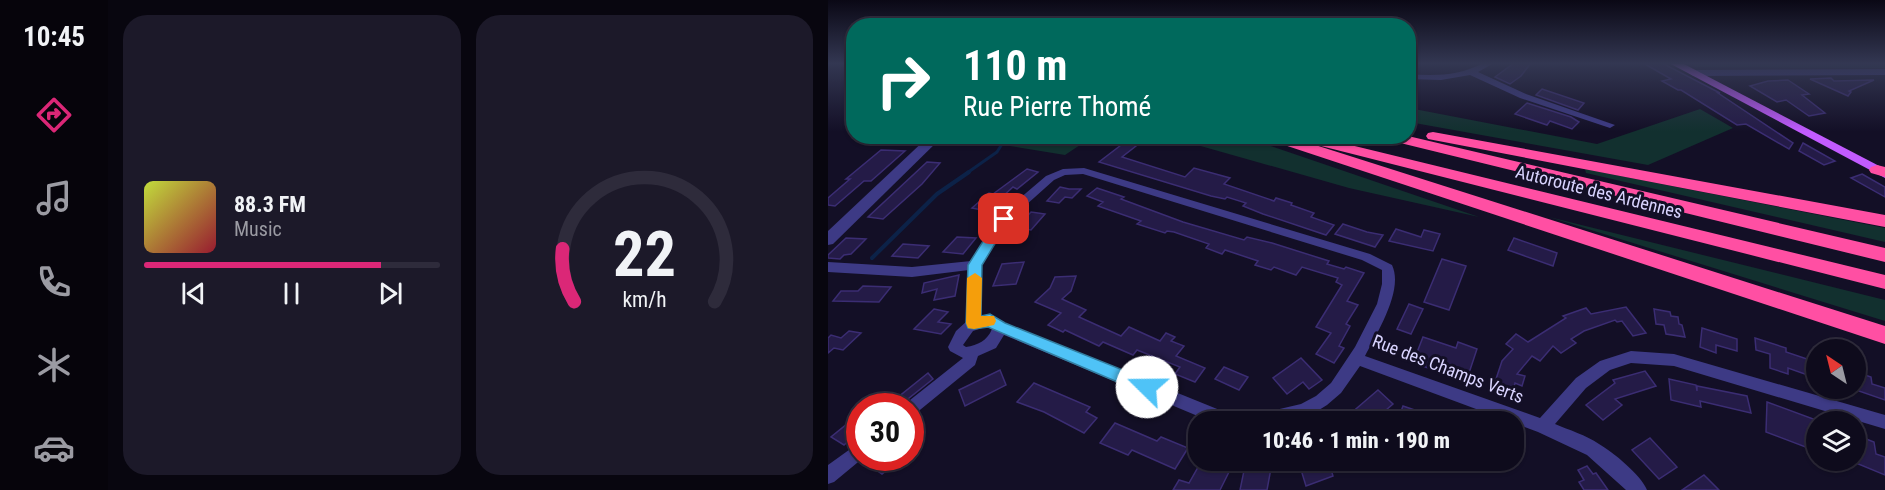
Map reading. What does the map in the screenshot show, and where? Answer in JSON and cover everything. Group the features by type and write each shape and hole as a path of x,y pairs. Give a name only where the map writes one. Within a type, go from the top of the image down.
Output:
{"highway":[{"path":"1416,133 1885,221"},
{"name":"Autoroute des Ardennes","path":"1416,142 1885,255"},
{"path":"1296,144 1885,335"},
{"name":"Autoroute des Ardennes","path":"1336,144 1885,282"}],"main road":[{"path":"1718,86 1882,172"}],"street":[{"path":"1501,86 1523,96 1610,125"},
{"path":"828,240 929,144"},
{"name":"Rue des Champs Verts","path":"975,265 1004,219 1050,178 1063,172 1084,171 1366,257 1388,268 1391,286 1358,358 1543,426 1593,449 1638,490"},
{"path":"828,267 912,272 975,265 974,323"},
{"path":"1000,327 996,340 981,351 964,353 955,347 959,334 974,323 990,320 1000,327 1205,411"},
{"path":"924,398 970,361 972,352"},
{"path":"1543,426 1581,382 1605,365 1631,357 1674,360 1885,422"},
{"path":"1304,411 1335,392 1358,358"},
{"path":"828,476 846,461"}],"green space":[{"path":"1416,109 1597,144 1700,109 1733,128 1648,165 1416,123"},
{"path":"1014,144 1082,144 1065,155 1010,146"},
{"path":"1194,144 1265,144 1479,217 1349,188"},
{"path":"1585,169 1885,228 1885,242 1586,173"},
{"path":"1549,217 1885,300 1885,321"}],"building":[{"path":"1671,86 1706,86 1793,143 1789,149 1746,124 1737,125"},
{"path":"1750,86 1797,86 1809,94 1802,95 1825,113 1809,116 1786,100 1777,102"},
{"path":"1825,86 1861,86 1849,91 1851,92 1848,96"},
{"path":"1542,89 1584,103 1578,110 1536,95"},
{"path":"1527,103 1571,117 1579,122 1572,129 1550,121 1547,125 1515,114"},
{"path":"1803,143 1835,161 1824,165 1799,151"},
{"path":"1122,144 1130,144 1136,146 1122,157 1185,177 1194,168 1230,178 1224,184 1274,201 1276,198 1292,203 1291,205 1314,213 1311,217 1334,225 1326,235 1243,206 1246,203 1227,197 1225,199 1211,196 1099,162"},
{"path":"881,150 905,151 871,181 864,181 835,206 828,205 828,198 850,179 846,179"},
{"path":"927,162 940,163 922,184 883,219 868,217"},
{"path":"1027,169 1038,172 1017,189 1013,187 987,211 972,208 989,193 993,194"},
{"path":"1862,174 1885,187 1885,197 1851,178"},
{"path":"1060,187 1081,189 1072,198 1065,197 1059,203 1047,201"},
{"path":"1097,188 1183,222 1244,240 1247,237 1272,243 1329,261 1327,264 1364,273 1347,301 1358,305 1346,324 1350,326 1339,346 1344,348 1334,363 1316,354 1331,333 1316,327 1342,285 1336,282 1338,278 1302,267 1296,275 1274,267 1271,270 1255,265 1258,261 1225,250 1222,254 1206,248 1209,244 1174,232 1165,233 1137,224 1141,221 1098,206 1103,202 1087,196"},
{"path":"1031,212 1045,214 1031,230 1017,228"},
{"path":"1343,224 1383,235 1375,247 1335,234"},
{"path":"1396,229 1421,237 1424,230 1440,234 1433,251 1389,241"},
{"path":"957,237 976,238 963,254 943,252"},
{"path":"846,238 866,239 851,254 844,255 840,259 828,258 828,255"},
{"path":"1514,238 1557,253 1553,266 1508,250"},
{"path":"903,244 929,246 918,258 892,256"},
{"path":"1442,259 1466,266 1449,310 1424,302"},
{"path":"1024,262 1016,284 993,286 1002,264"},
{"path":"959,275 955,296 934,300 937,289 922,293 924,283"},
{"path":"1076,276 1071,291 1062,299 1086,310 1079,317 1121,336 1129,327 1160,341 1166,333 1175,337 1171,341 1184,346 1176,356 1205,368 1195,382 1175,374 1180,367 1137,350 1133,355 1103,342 1099,346 1065,330 1063,332 1048,325 1061,313 1035,302 1050,288 1055,277"},
{"path":"863,286 891,287 879,302 833,301 841,291 858,291"},
{"path":"1409,304 1423,309 1411,334 1397,329"},
{"path":"1626,307 1646,333 1633,336 1622,321 1615,320 1584,331 1571,339 1576,343 1561,353 1553,346 1540,361 1532,356 1517,374 1525,376 1522,386 1515,383 1512,395 1493,388 1502,361 1513,349 1506,344 1516,334 1528,342 1566,318 1563,316 1586,308 1591,314"},
{"path":"934,309 948,312 938,322 951,324 941,334 914,329"},
{"path":"1654,309 1670,312 1671,316 1678,317 1685,337 1666,334 1664,325 1656,324"},
{"path":"1702,328 1737,339 1737,351 1716,345 1716,353 1700,347"},
{"path":"849,331 861,333 843,350 834,348 828,353 828,338 831,335 841,338"},
{"path":"1423,337 1456,348 1458,342 1477,349 1468,376 1436,365 1434,370 1417,364 1420,357 1416,355"},
{"path":"1755,338 1786,348 1786,352 1806,359 1806,374 1788,368 1788,374 1770,368 1770,354 1756,350"},
{"path":"1301,358 1322,380 1309,389 1303,382 1287,394 1273,378"},
{"path":"1224,367 1248,377 1239,390 1215,379"},
{"path":"1000,370 1006,385 965,406 959,390"},
{"path":"1645,371 1656,386 1615,399 1622,405 1603,420 1586,405 1615,383 1613,380"},
{"path":"928,373 933,379 915,393 903,393"},
{"path":"1866,375 1871,377 1872,384 1885,388 1885,400 1866,393"},
{"path":"1669,379 1696,385 1697,391 1697,386 1747,396 1751,413 1700,401 1701,407 1671,400"},
{"path":"1034,383 1090,407 1086,412 1097,418 1084,433 1044,412 1017,402"},
{"path":"1378,390 1393,404 1385,411 1354,411"},
{"path":"1767,402 1806,416 1806,447 1766,432"},
{"path":"1403,406 1418,411 1401,411"},
{"path":"1115,423 1157,441 1161,437 1188,448 1175,469 1132,450 1128,455 1100,443"},
{"path":"846,425 846,443 844,445 831,437"},
{"path":"1650,438 1677,467 1659,479 1632,450"},
{"path":"1866,439 1874,442 1876,454 1885,457 1885,475 1866,467"},
{"path":"1587,466 1593,474 1596,473 1608,490 1584,490 1579,482 1584,480 1578,470"},
{"path":"1196,471 1229,472 1220,490 1173,490 1179,480 1189,483"},
{"path":"1244,471 1271,471 1267,490 1240,490"},
{"path":"1301,471 1331,471 1333,476 1306,486"},
{"path":"1704,475 1719,490 1682,490"}],"waterway":[{"path":"967,173 997,152 1002,144"},
{"path":"872,258 937,194 969,172"}],"slow traffic":[{"path":"975,278 974,323 988,321"}],"route":[{"path":"1004,219 975,265 974,323 990,320 1000,327 1147,387"}]}
